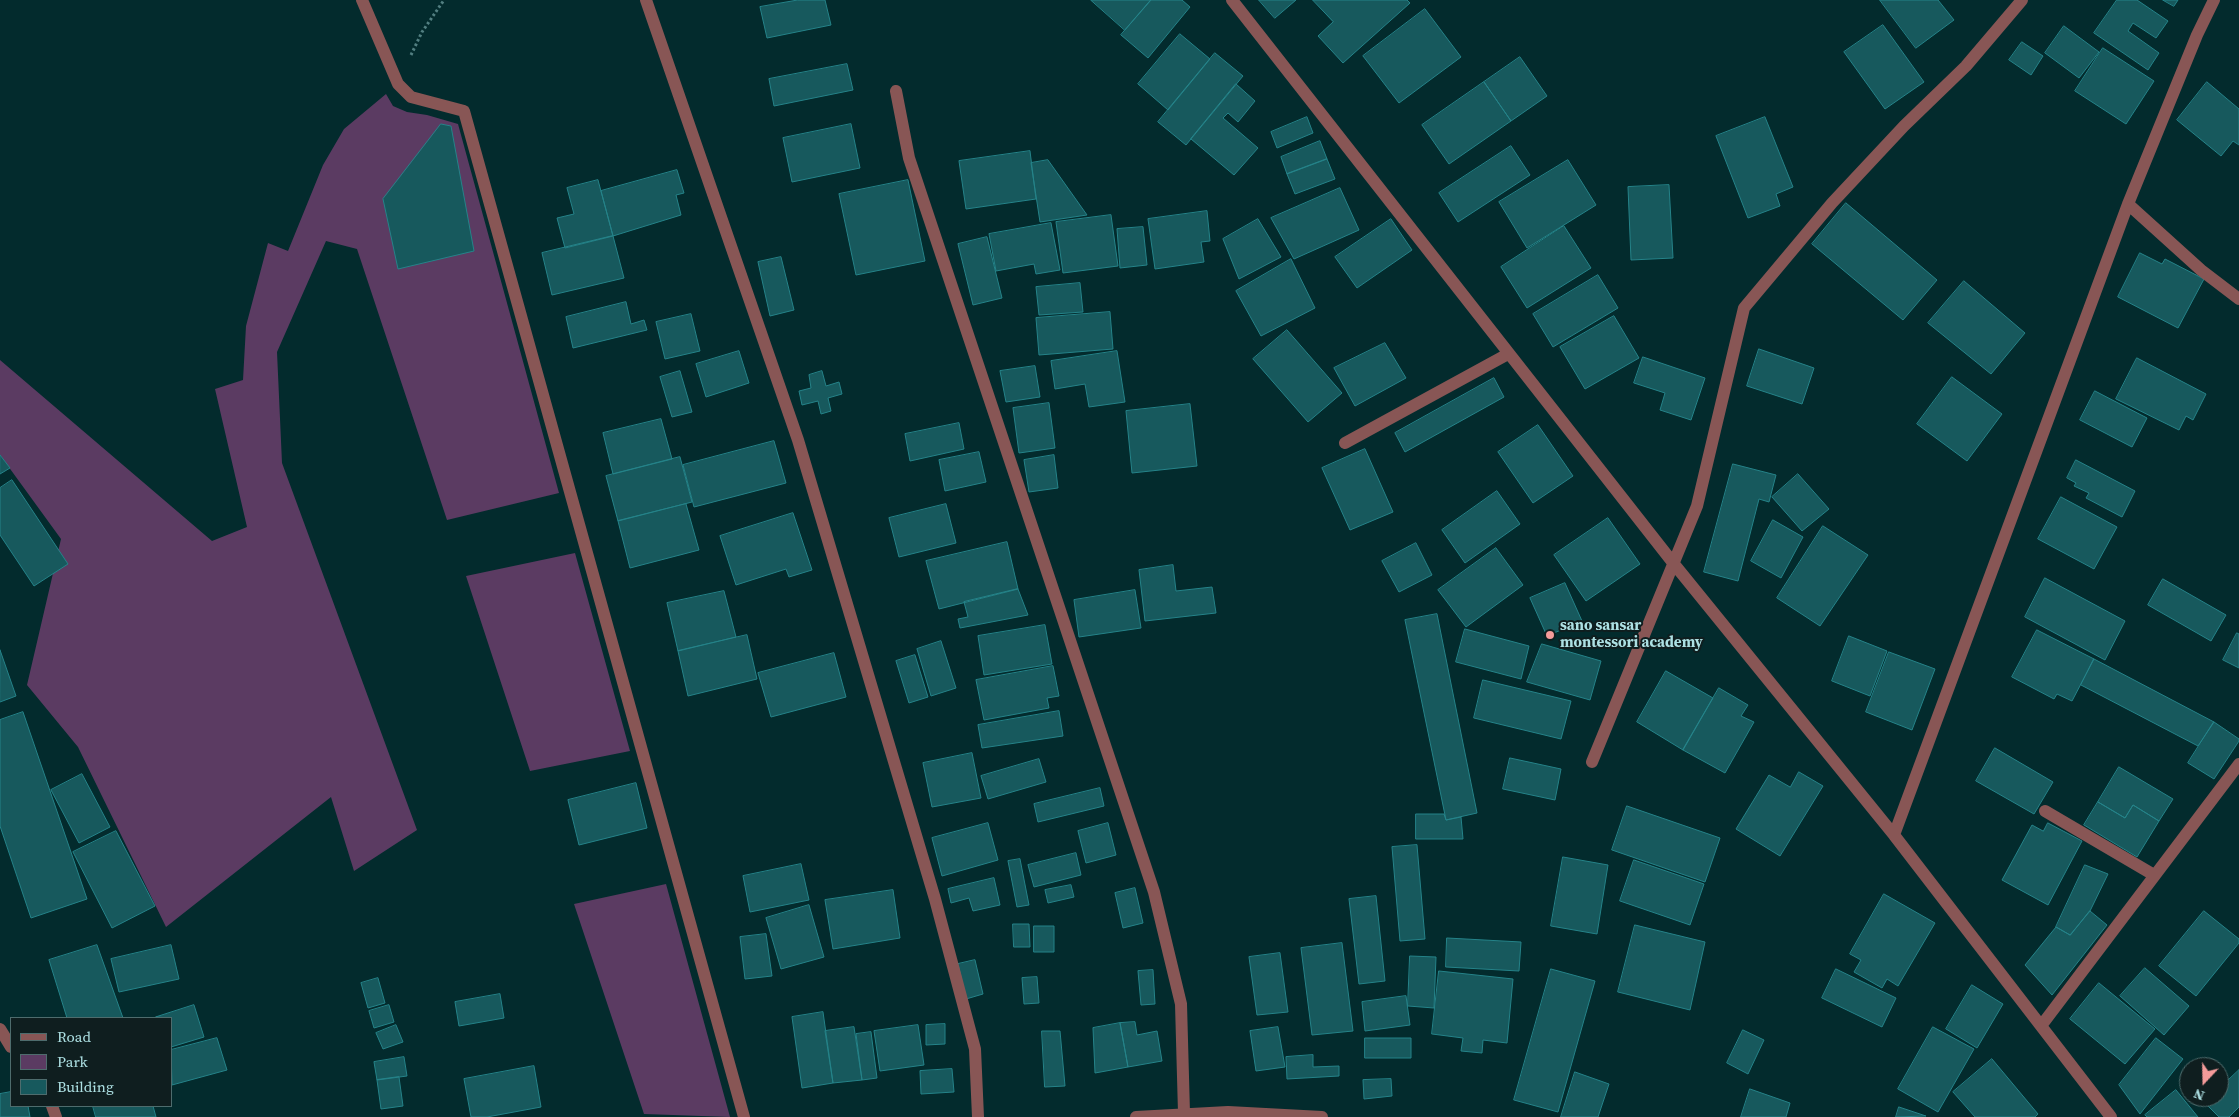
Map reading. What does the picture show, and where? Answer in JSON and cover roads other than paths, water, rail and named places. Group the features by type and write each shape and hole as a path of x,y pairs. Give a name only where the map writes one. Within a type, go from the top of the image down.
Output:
{"street":[{"path":"362,0 398,84 411,97 464,111 744,1117"},
{"path":"646,0 798,440 935,899 975,1048 978,1117"},
{"path":"1232,0 1674,564 1894,835 2111,1117"},
{"path":"1592,762 1697,506 1744,308 1832,203 1904,126 1966,66 2022,0"},
{"path":"1894,835 2128,204 2197,35 2214,0"},
{"path":"896,91 909,158 1154,892 1181,1004 1184,1113"},
{"path":"2128,204 2201,270 2239,299"},
{"path":"1345,443 1508,354"},
{"path":"2040,1026 2239,764"},
{"path":"2045,811 2154,875"},
{"path":"0,1029 7,1047"},
{"path":"1136,1117 1184,1113 1322,1117"}],"place":[{"name":"sano sansar montessori academy","path":"1550,635"}]}
